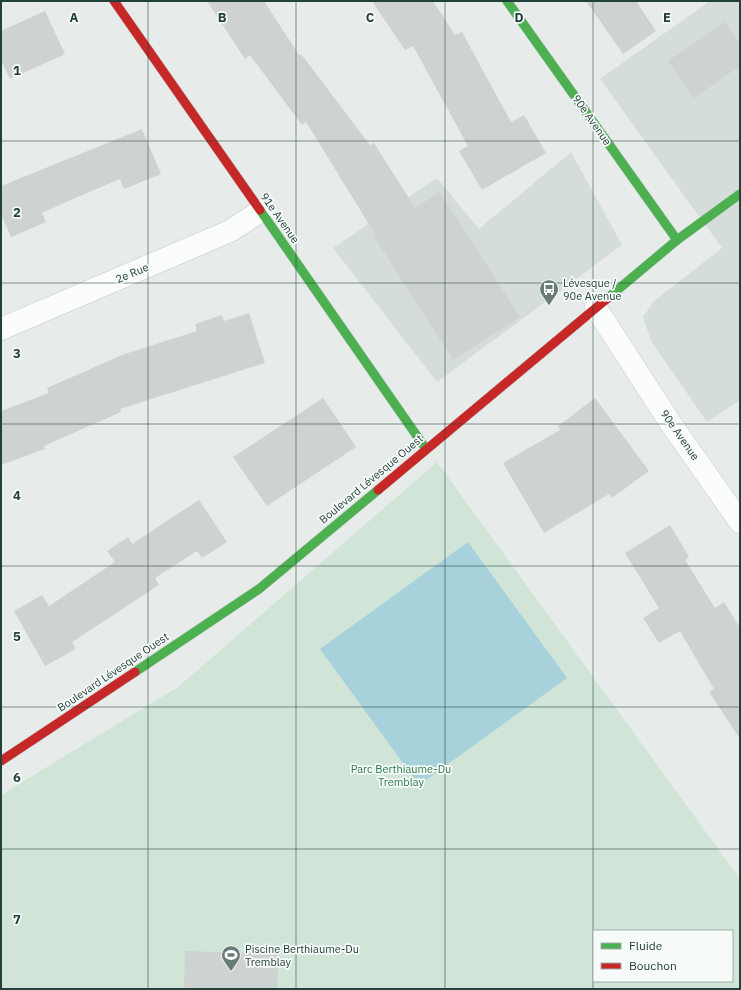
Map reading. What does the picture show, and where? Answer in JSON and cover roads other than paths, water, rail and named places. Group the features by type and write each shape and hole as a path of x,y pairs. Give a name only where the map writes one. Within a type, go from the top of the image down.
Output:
{"street":[{"name":"91e Avenue","path":"114,1 426,449"},
{"name":"90e Avenue","path":"507,1 677,240"},
{"name":"Boulevard Lévesque Ouest","path":"1,761 259,589 677,240 740,194"},
{"name":"2e Rue","path":"1,329 230,230 261,211"},
{"name":"90e Avenue","path":"596,308 671,424 740,522"}],"water":[{"path":"468,542 567,678 419,785 320,649"}],"place":[{"name":"Lévesque / 90e Avenue","path":"549,306"},
{"name":"Piscine Berthiaume-Du Tremblay","path":"231,972"}],"park label":[{"name":"Parc Berthiaume-Du Tremblay","path":"401,775"}]}
